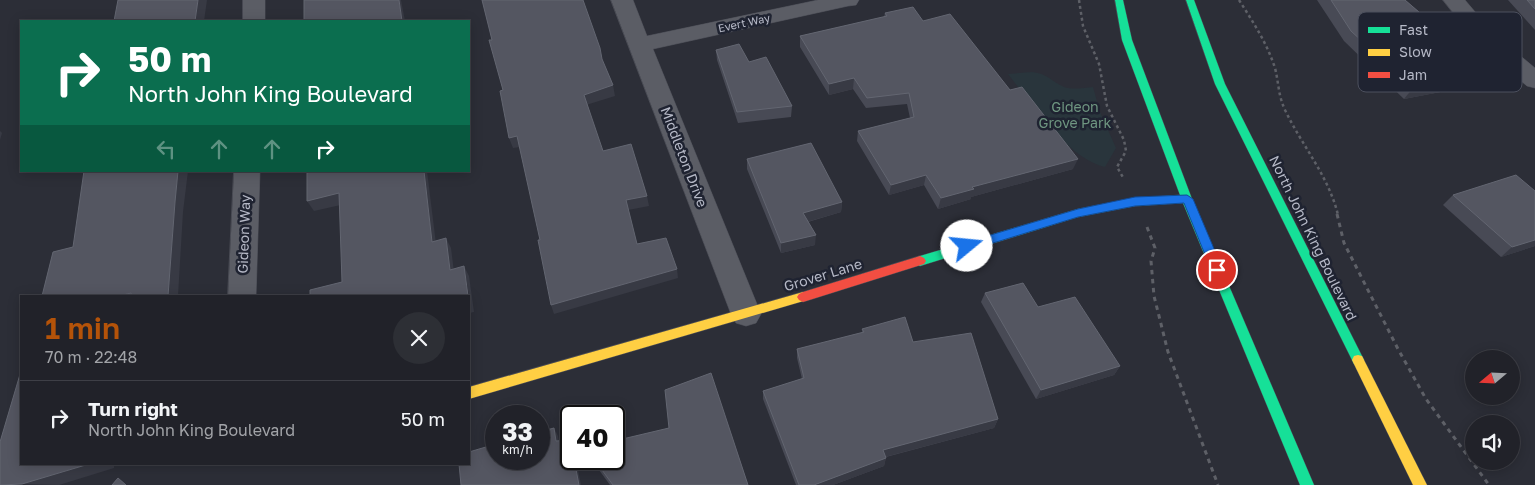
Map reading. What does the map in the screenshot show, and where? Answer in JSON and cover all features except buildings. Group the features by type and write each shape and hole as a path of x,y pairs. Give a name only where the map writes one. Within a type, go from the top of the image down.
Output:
{"main road":[{"path":"1119,0 1127,40 1187,199 1306,485"},
{"name":"North John King Boulevard","path":"1190,0 1220,84 1420,485"},
{"name":"Grover Lane","path":"470,393 746,314 1078,213 1135,202 1187,199"}],"street":[{"path":"254,0 254,20"},
{"name":"Middleton Drive","path":"622,0 746,314"},
{"name":"Evert Way","path":"640,45 848,0"},
{"path":"1454,0 1464,12"},
{"path":"1522,69 1535,80"},
{"name":"Gideon Way","path":"242,295 247,172"}],"path":[{"path":"1079,0 1083,26 1099,64 1107,106 1124,140 1126,152 1117,167 1126,184"},
{"path":"1239,0 1261,34 1275,69 1278,94 1286,113 1321,172 1336,208 1344,243 1398,349 1426,399 1489,485"},
{"path":"1144,219 1155,248 1151,261 1154,296 1168,352 1218,485"}],"green space":[{"name":"Gideon Grove Park","path":"1032,72 1046,76 1067,88 1093,87 1100,112 1116,148 1105,167 1091,162 1064,142 1008,74"}],"traffic: fast":[{"path":"1119,0 1127,40 1187,199 1307,485"},
{"path":"1190,0 1220,84 1358,360"},
{"path":"920,261 1078,213 1135,202 1187,199"}],"traffic: slow":[{"path":"470,393 803,297"},
{"path":"1358,360 1420,485"}],"traffic: jam":[{"path":"803,297 920,261"}],"route":[{"path":"967,246 1078,213 1135,202 1187,199 1217,270"}]}
